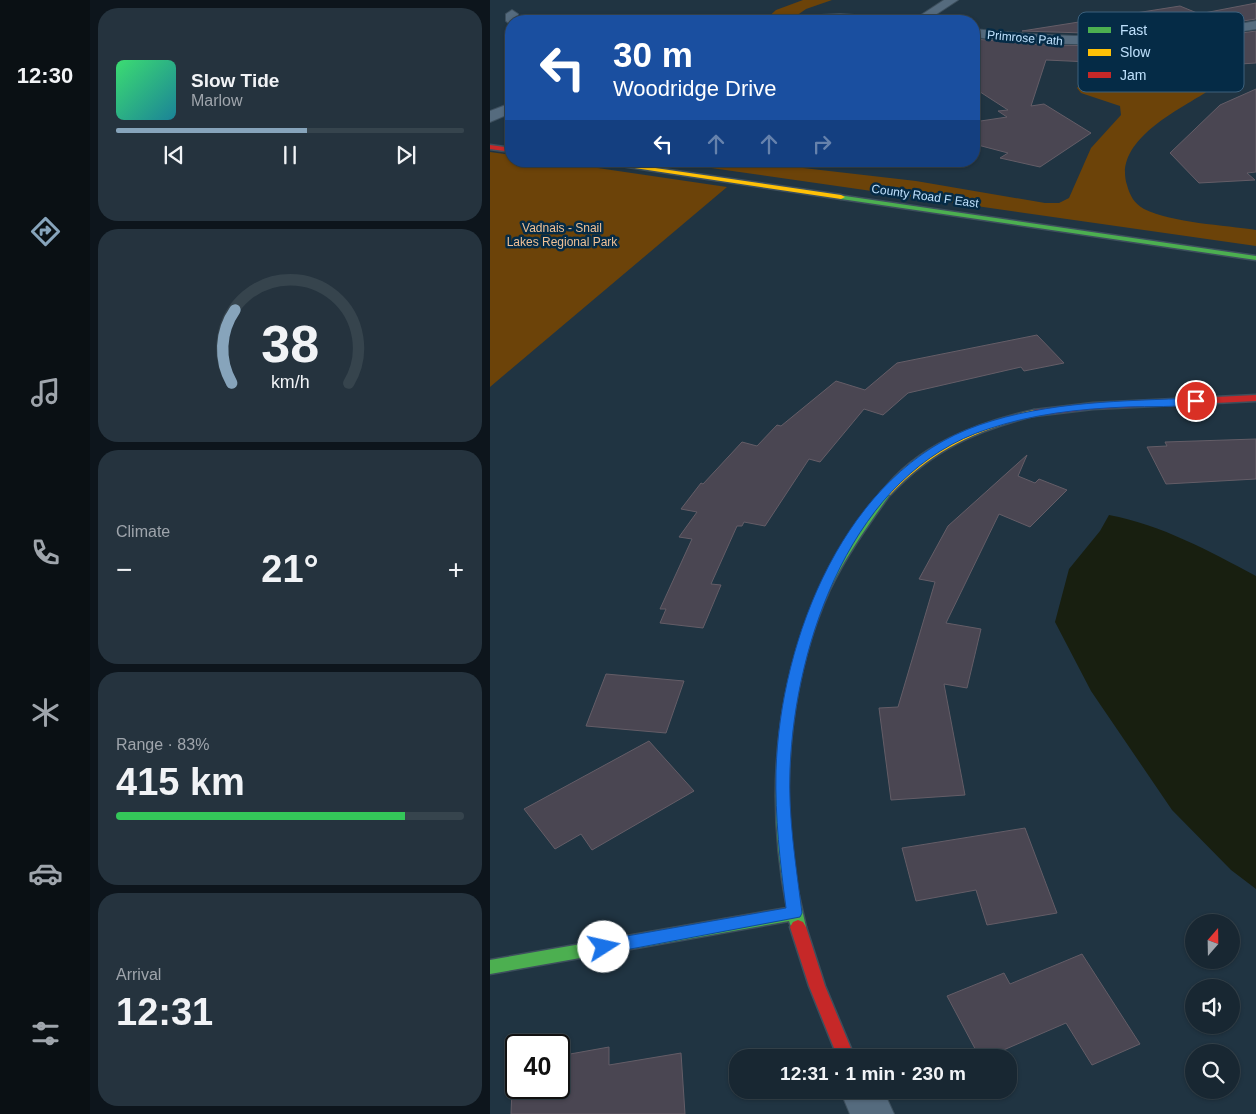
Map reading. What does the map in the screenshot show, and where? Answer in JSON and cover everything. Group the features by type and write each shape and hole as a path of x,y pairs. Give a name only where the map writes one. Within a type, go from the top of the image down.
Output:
{"street":[{"path":"928,15 952,0"},
{"name":"Primrose Path","path":"980,34 1053,41 1078,41"},
{"path":"490,117 505,110"},
{"path":"490,147 505,149"},
{"name":"County Road F East","path":"632,167 1256,258"},
{"path":"843,1049 820,995 795,913 784,837 783,770 790,697 806,633 829,577 858,528 891,485 925,456 952,440 981,428 1018,416 1056,409 1097,405 1256,398"},
{"path":"490,967 795,913"},
{"path":"865,1099 872,1114"}],"green space":[{"path":"803,0 832,0 806,9 797,15 770,15 776,10"},
{"path":"1206,92 1164,119 1138,142 1129,155 1125,169 1127,185 1135,202 1144,209 1156,214 1199,223 1256,230 1256,246 704,167 795,167 916,181 1045,203 1059,203 1069,198 1091,148 1121,115 1120,106 1081,93"},
{"name":"Vadnais - Snail Lakes Regional Park","path":"490,152 505,154 505,167 591,167 727,187 490,387"}],"shaded area":[{"path":"1109,515 1129,519 1166,532 1203,548 1256,576 1256,889 1231,870 1172,810 1091,691 1055,622 1069,569 1100,531"}],"building":[{"path":"1256,3 1256,19 1244,21 1244,12 1209,12"},
{"path":"1180,6 1195,12 1142,12"},
{"path":"1078,22 1078,33 1022,31"},
{"path":"1256,31 1256,63 1244,64 1244,33"},
{"path":"980,40 1045,45 1078,45 1078,61 1046,60 1031,106 1044,104 1091,133 1040,167 1000,158 1008,153 980,146 980,121 1007,117 998,111 1008,110 980,92"},
{"path":"1256,89 1256,172 1247,173 1255,180 1199,183 1170,153 1220,105"},
{"path":"1037,335 1064,363 1024,371 1021,367 908,393 883,415 864,409 820,462 809,459 765,526 744,522 742,526 737,526 711,584 721,585 703,628 660,623 666,609 660,609 692,539 679,537 697,512 681,509 701,483 703,484 742,442 757,446 777,425 781,426 836,381 865,390 897,363"},
{"path":"1256,439 1256,479 1166,484 1147,447 1167,446 1165,442"},
{"path":"1027,455 1018,476 1035,483 1039,479 1067,490 1030,527 999,514 946,623 981,629 967,688 944,684 965,795 891,800 879,708 898,707 935,582 919,579 948,526"},
{"path":"606,674 684,681 666,733 586,726"},
{"path":"649,741 694,791 592,850 581,834 555,849 524,809"},
{"path":"1025,828 1057,913 987,925 976,890 916,901 902,848"},
{"path":"1082,954 1140,1044 1092,1065 1066,1023 1006,1049 975,1049 947,996 1004,973 1010,984"},
{"path":"609,1047 609,1065 681,1053 685,1114 511,1114 512,1099 570,1099 570,1054"}],"traffic: fast":[{"path":"841,197 1256,258"},
{"path":"798,927 787,871 782,814 783,756 790,699 804,643 824,589 852,539 886,493"},
{"path":"490,967 795,913"}],"traffic: slow":[{"path":"633,167 841,197"},
{"path":"886,493 918,463 953,440 992,424 1034,413"}],"traffic: jam":[{"path":"490,147 505,149"},
{"path":"1034,413 1093,406 1256,398"},
{"path":"798,927 817,986 843,1049"}],"route":[{"path":"604,947 795,913 784,837 783,770 790,697 806,633 829,577 858,528 898,478 925,456 952,440 1018,416 1056,409 1097,405 1196,401"}]}
